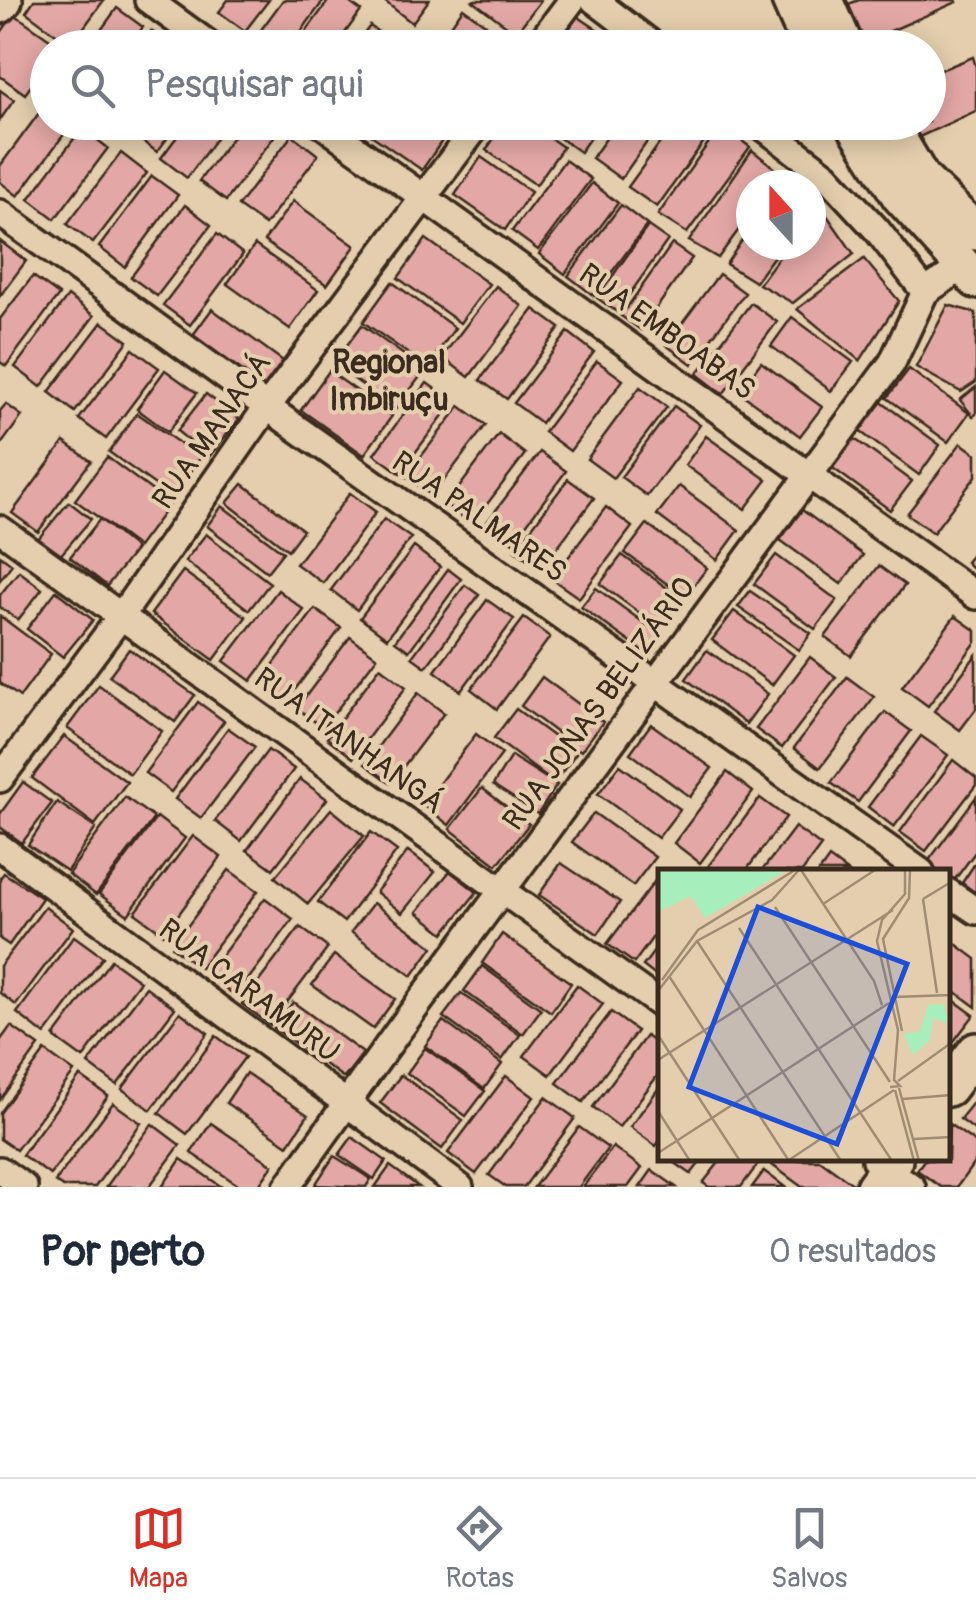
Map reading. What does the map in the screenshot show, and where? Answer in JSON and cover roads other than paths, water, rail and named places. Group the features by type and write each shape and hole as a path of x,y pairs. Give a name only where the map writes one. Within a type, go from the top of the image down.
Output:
{"street":[{"path":"148,0 189,30"},
{"path":"550,30 572,0"},
{"path":"594,0 633,30"},
{"path":"790,0 803,30"},
{"path":"825,0 838,30"},
{"name":"RUA EMBOABAS","path":"343,140 976,596"},
{"name":"RUA MANACÁ","path":"0,779 121,616 267,407 466,140"},
{"path":"780,140 826,174 925,292 970,273 900,196 864,140"},
{"path":"899,140 921,178 973,225"},
{"name":"RUA PALMARES","path":"0,213 917,869"},
{"name":"RUA JONAS BELIZÁRIO","path":"287,1187 892,363 925,292"},
{"name":"RUA ITANHANGÁ","path":"0,529 658,1003"},
{"name":"RUA CARAMURU","path":"0,848 460,1187"},
{"path":"951,894 976,911"},
{"path":"951,1084 976,1051"},
{"path":"0,1170 24,1187"}],"district":[{"name":"Regional Imbiruçu","path":"389,382"}]}
